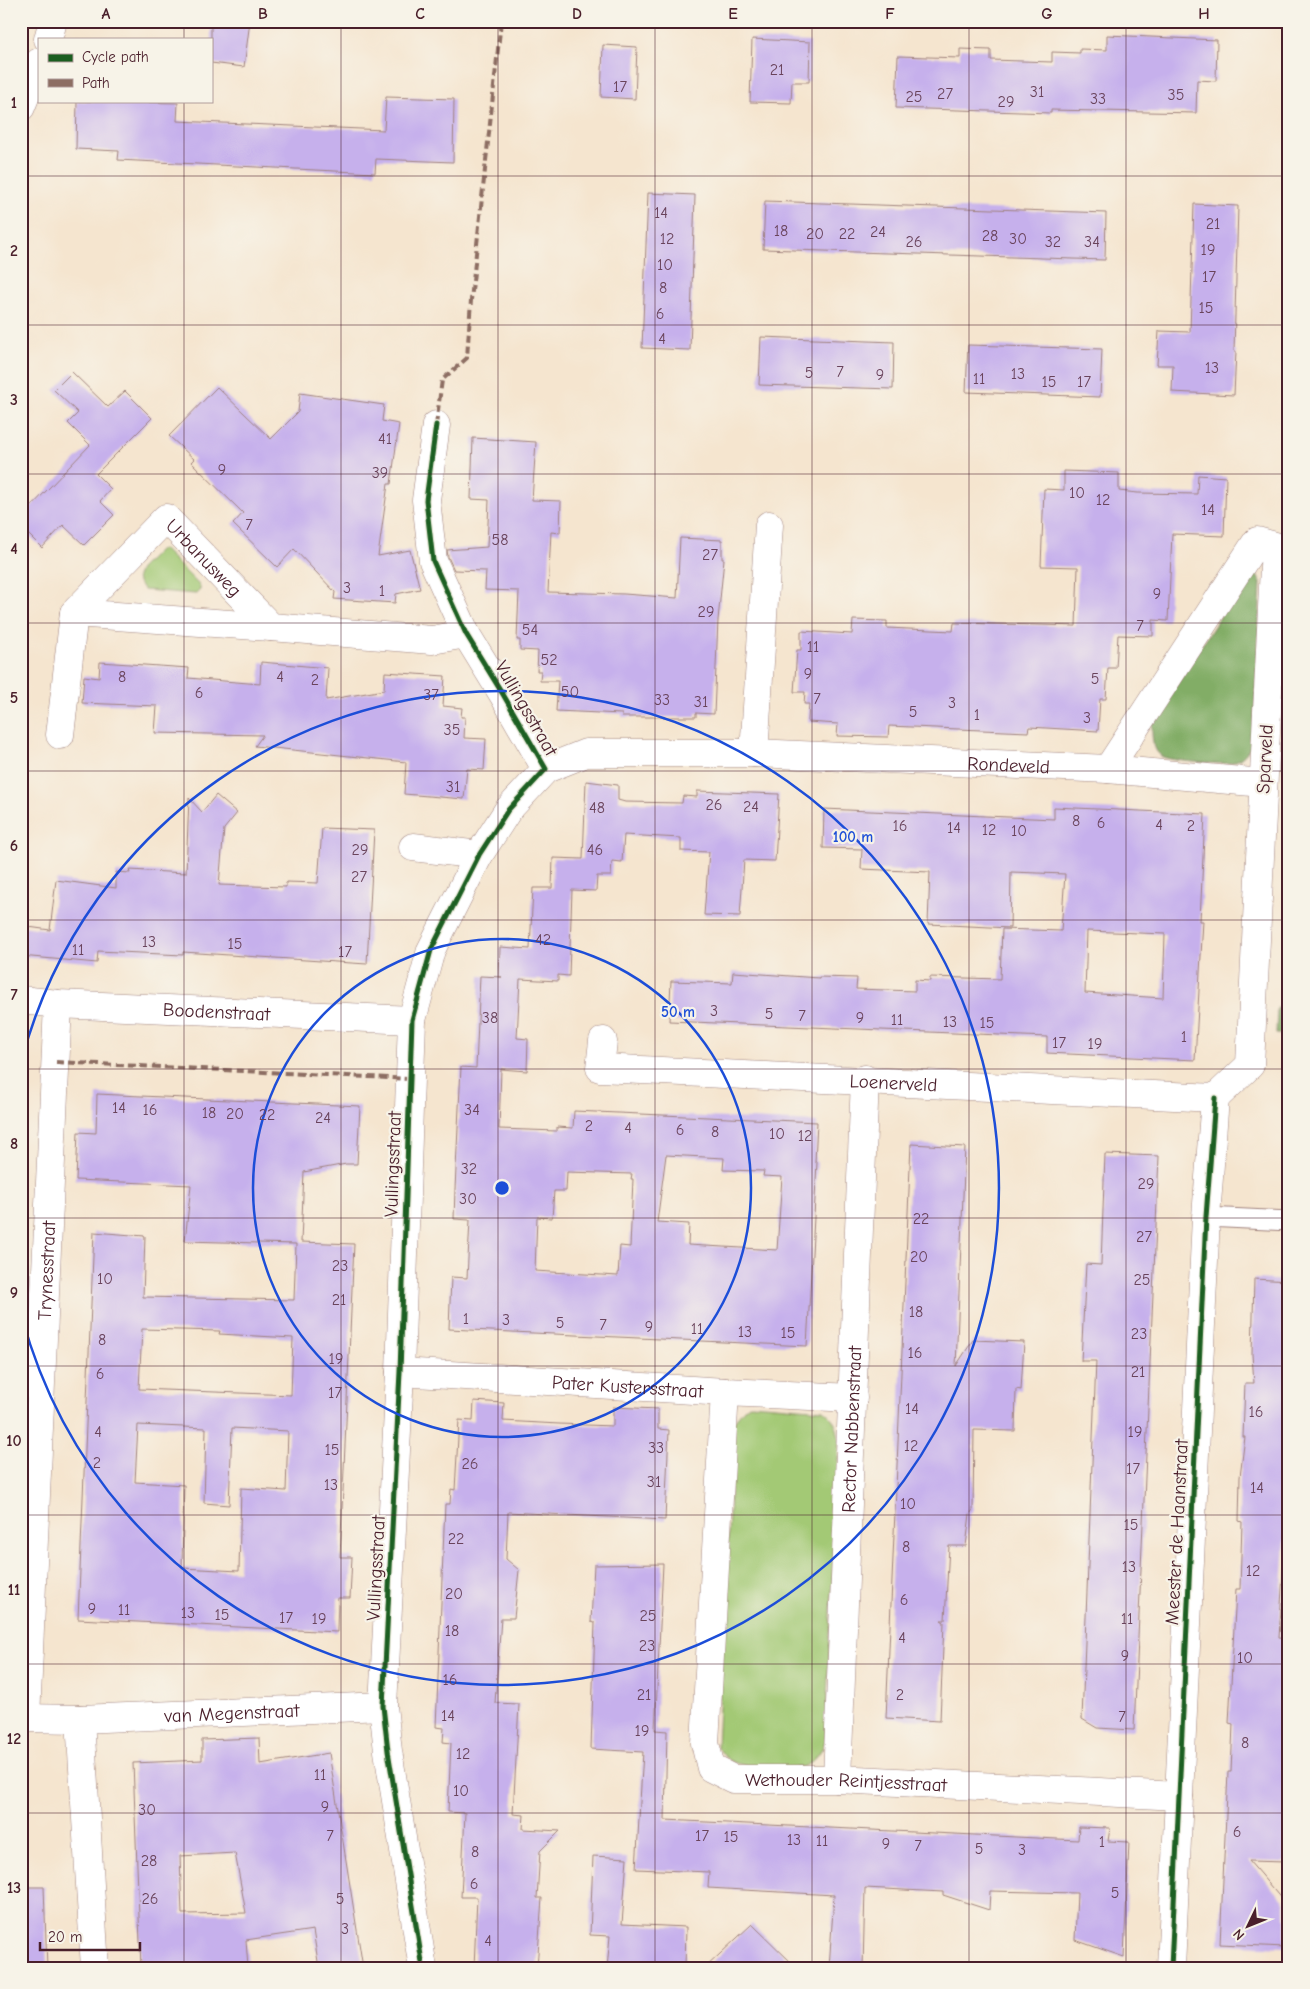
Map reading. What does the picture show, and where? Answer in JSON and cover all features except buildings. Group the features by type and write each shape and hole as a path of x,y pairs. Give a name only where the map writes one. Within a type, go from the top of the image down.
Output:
{"street":[{"path":"48,38 53,21"},
{"path":"21,107 38,64"},
{"name":"Vullingsstraat","path":"423,1968 388,1751 384,1706 400,1372 412,1020 431,950 479,855 508,810 546,769 466,634 433,561 426,500 436,425"},
{"name":"Urbanusweg","path":"74,613 166,518 271,627"},
{"path":"754,754 769,525"},
{"name":"Sparveld","path":"1108,769 1257,541 1275,546 1250,1065 1215,1098"},
{"path":"60,735 74,613"},
{"name":"Urbanusweg","path":"74,613 432,640 466,634"},
{"name":"Rondeveld","path":"546,769 586,752 754,754 1108,769 1263,782"},
{"path":"413,847 479,855"},
{"name":"Boodenstraat","path":"21,1000 58,1004 412,1020"},
{"name":"Trynesstraat","path":"24,1718 58,1004"},
{"name":"Loenerveld","path":"603,1040 600,1068 1215,1098"},
{"name":"Rector Nabbenstraat","path":"837,1779 865,1080"},
{"name":"Meester de Haanstraat","path":"1171,1968 1206,1217 1215,1098"},
{"name":"Pater Kustersstraat","path":"400,1372 853,1398"},
{"name":"Wethouder Reintjesstraat","path":"725,1392 705,1743 711,1768 733,1779 837,1779 1179,1796"},
{"name":"van Megenstraat","path":"24,1718 80,1719 384,1706"},
{"path":"80,1719 95,1968"}],"lane":[{"path":"1206,1217 1289,1221"}],"green space":[{"path":"163,549 200,586 200,590 196,594 144,590 138,582 137,576 140,569 159,550"},
{"path":"1248,573 1256,573 1261,583 1253,743 1244,756 1230,763 1195,762 1161,756 1155,749 1152,723"},
{"path":"1277,1008 1289,1009 1289,1034 1276,1034"},
{"path":"751,1404 823,1410 834,1422 839,1438 825,1742 814,1759 805,1766 799,1767 768,1767 736,1763 728,1760 717,1747 734,1421"}],"marked path":[{"path":"436,425 442,380 467,358 471,300 501,21"},
{"path":"56,1062 410,1079"}],"cycle path":[{"path":"423,1968 388,1751 383,1706 400,1372 412,1020 431,950 479,855 508,810 546,769 466,634 433,561 426,500 436,425"},
{"path":"1171,1968 1206,1217 1215,1098"}]}
